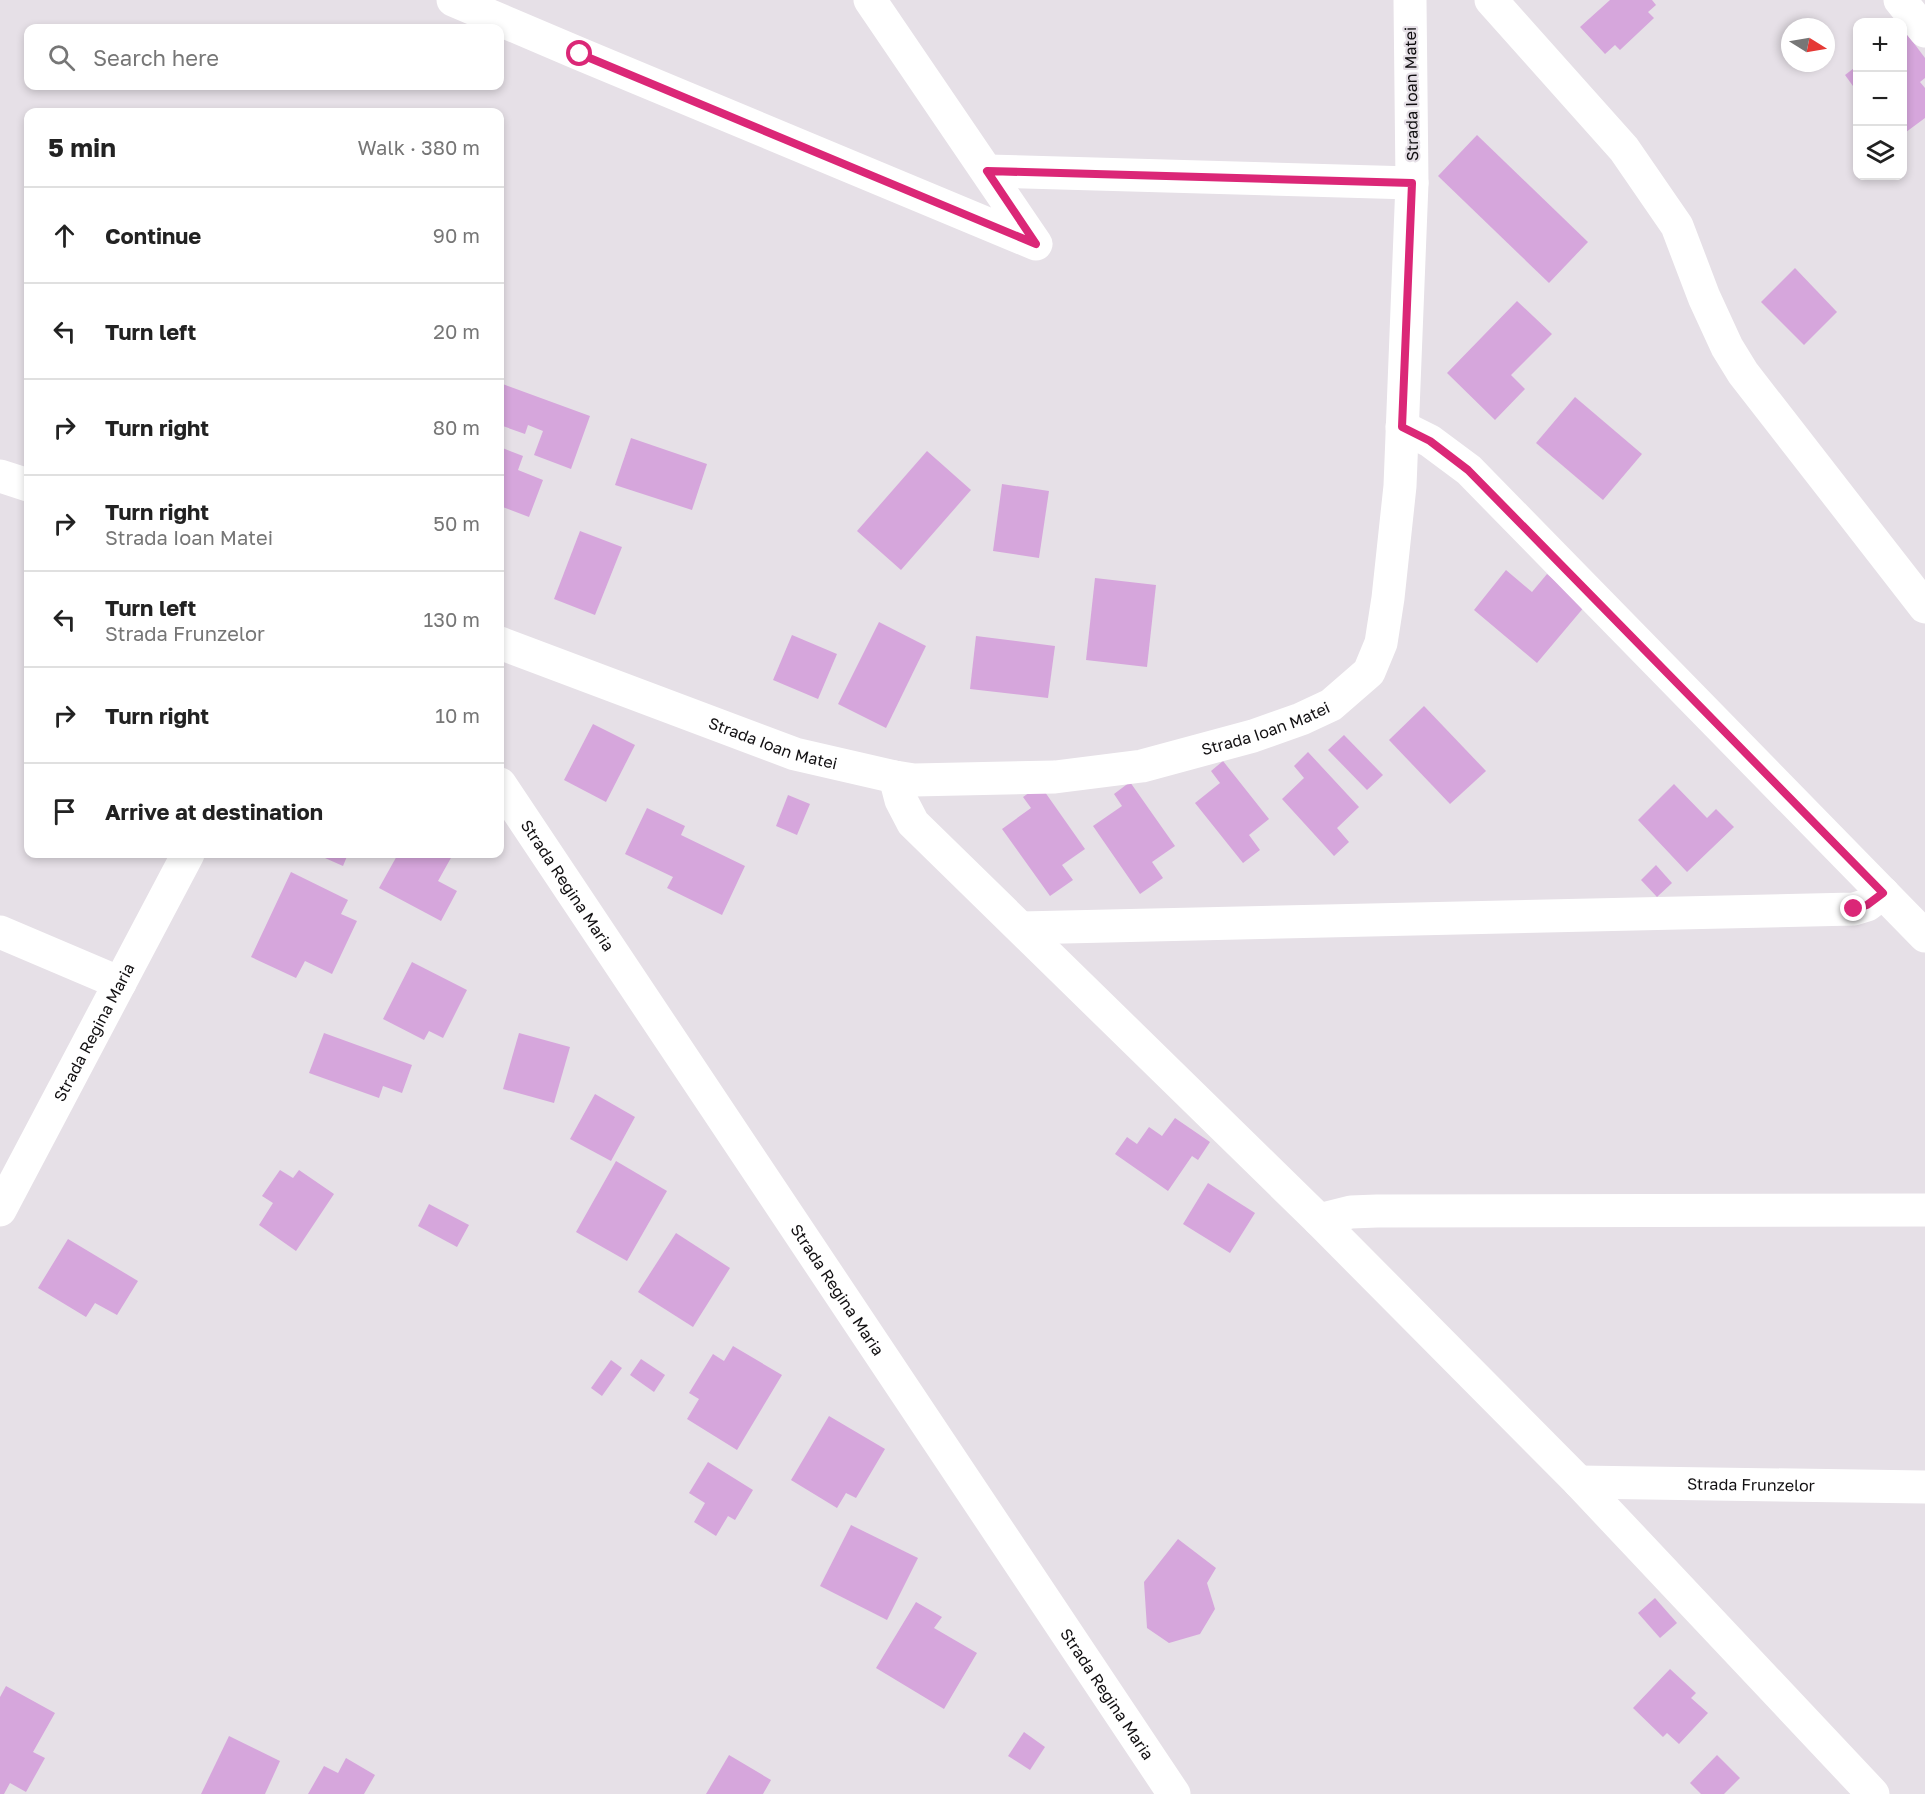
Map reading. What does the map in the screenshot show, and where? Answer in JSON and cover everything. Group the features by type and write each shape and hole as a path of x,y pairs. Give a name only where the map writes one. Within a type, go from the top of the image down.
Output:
{"street":[{"path":"453,0 1036,244 870,0"},
{"name":"Strada Ioan Matei","path":"504,644 795,753 915,780 1055,777 1142,766 1253,736 1331,705 1369,672 1381,643 1388,598 1399,497 1412,183 1410,0"},
{"path":"1491,0 1624,149 1677,226 1704,297 1722,337 1743,373 1925,607"},
{"path":"1900,0 1925,31"},
{"path":"987,171 1412,183"},
{"path":"1402,427 1430,441 1468,470 1925,936"},
{"path":"0,476 24,484"},
{"path":"895,777 901,800 913,823 1318,1220 1579,1482 1873,1794"},
{"name":"Strada Regina Maria","path":"504,790 1174,1794"},
{"name":"Strada Regina Maria","path":"0,1210 186,858"},
{"path":"1021,928 1854,909 1867,905 1883,893"},
{"path":"0,932 120,983"},
{"path":"1318,1220 1351,1212 1377,1211 1925,1210"},
{"name":"Strada Frunzelor","path":"1579,1482 1925,1487"}],"building":[{"path":"1610,0 1652,0 1656,5 1648,12 1654,18 1620,50 1615,45 1605,54 1580,27"},
{"path":"1907,34 1925,58 1925,78 1920,82 1925,88 1925,118 1907,131"},
{"path":"1853,69 1853,86 1845,75"},
{"path":"1477,135 1588,242 1549,283 1438,176"},
{"path":"1795,268 1837,312 1804,345 1761,302"},
{"path":"1517,301 1552,334 1511,375 1525,389 1495,420 1447,373"},
{"path":"504,384 590,416 571,469 534,455 543,431 528,425 525,434 504,426"},
{"path":"1575,397 1642,454 1603,500 1536,443"},
{"path":"631,438 707,464 692,510 615,485"},
{"path":"504,449 523,456 518,470 543,480 529,517 504,508"},
{"path":"927,451 971,490 901,570 857,531"},
{"path":"1002,484 1049,491 1039,558 993,551"},
{"path":"580,531 622,547 595,615 554,599"},
{"path":"1506,570 1532,592 1547,574 1585,606 1537,663 1474,610"},
{"path":"1095,578 1156,585 1147,667 1086,660"},
{"path":"879,622 926,646 886,728 838,704"},
{"path":"792,635 837,654 818,699 773,680"},
{"path":"976,636 1055,646 1048,698 970,689"},
{"path":"1424,706 1486,771 1450,804 1389,740"},
{"path":"593,724 635,745 606,802 564,780"},
{"path":"1344,735 1383,775 1367,790 1328,750"},
{"path":"1308,752 1359,807 1337,828 1349,842 1334,856 1282,799 1304,778 1294,766"},
{"path":"1223,761 1269,819 1249,835 1260,850 1243,863 1195,803 1220,783 1211,771"},
{"path":"1130,782 1175,846 1152,862 1163,878 1140,894 1093,826 1122,806 1114,794"},
{"path":"1674,784 1707,818 1716,809 1734,827 1687,872 1638,820"},
{"path":"1040,785 1085,849 1062,865 1073,880 1050,896 1002,829 1031,808 1023,797"},
{"path":"788,795 810,804 797,835 776,826"},
{"path":"647,808 685,826 681,835 745,866 722,915 667,888 673,877 625,854"},
{"path":"325,858 346,858 343,866"},
{"path":"396,858 451,858 438,881 457,891 441,921 379,888"},
{"path":"1656,865 1672,883 1657,897 1641,880"},
{"path":"291,872 348,900 341,914 357,921 332,974 305,961 296,978 251,957"},
{"path":"412,962 467,990 443,1038 429,1031 424,1040 383,1019"},
{"path":"324,1033 412,1065 402,1093 383,1086 379,1098 309,1073"},
{"path":"519,1033 570,1047 554,1103 503,1089"},
{"path":"595,1094 635,1117 611,1161 570,1139"},
{"path":"1175,1118 1210,1142 1198,1160 1192,1156 1168,1191 1115,1154 1127,1137 1137,1144 1149,1127 1162,1136"},
{"path":"616,1161 667,1191 627,1261 576,1232"},
{"path":"280,1170 293,1178 299,1170 334,1194 296,1251 259,1225 273,1203 262,1196"},
{"path":"1208,1183 1255,1213 1230,1253 1183,1224"},
{"path":"429,1204 469,1225 457,1247 418,1226"},
{"path":"676,1233 730,1268 693,1327 638,1292"},
{"path":"68,1239 138,1281 117,1315 95,1303 86,1317 38,1288"},
{"path":"733,1346 782,1375 737,1450 687,1419 699,1399 689,1393 713,1354 724,1361"},
{"path":"641,1359 665,1375 654,1392 630,1375"},
{"path":"611,1360 622,1368 602,1396 591,1388"},
{"path":"829,1416 885,1449 856,1498 846,1493 837,1508 791,1480"},
{"path":"708,1462 753,1490 735,1520 728,1516 716,1536 694,1522 705,1503 689,1493"},
{"path":"851,1525 918,1558 887,1620 820,1586"},
{"path":"1178,1539 1216,1568 1207,1583 1215,1609 1200,1634 1169,1643 1147,1628 1144,1582"},
{"path":"1655,1598 1677,1623 1660,1638 1638,1613"},
{"path":"916,1602 942,1617 934,1628 977,1653 944,1709 876,1668"},
{"path":"1670,1669 1696,1693 1691,1698 1708,1713 1679,1744 1667,1733 1663,1737 1633,1708"},
{"path":"6,1686 55,1713 33,1752 45,1758 26,1792 10,1783 4,1794 0,1794 0,1697"},
{"path":"1024,1732 1045,1747 1030,1770 1008,1756"},
{"path":"229,1736 280,1761 265,1794 201,1794"},
{"path":"729,1755 771,1780 763,1794 706,1794"},
{"path":"1717,1755 1740,1778 1724,1794 1701,1794 1690,1783"},
{"path":"346,1758 375,1775 364,1794 308,1794 324,1766 338,1773"}],"route":[{"path":"580,54 1036,244 987,171 1412,183 1402,427 1430,441 1468,470 1883,893 1867,905 1854,909"}]}
